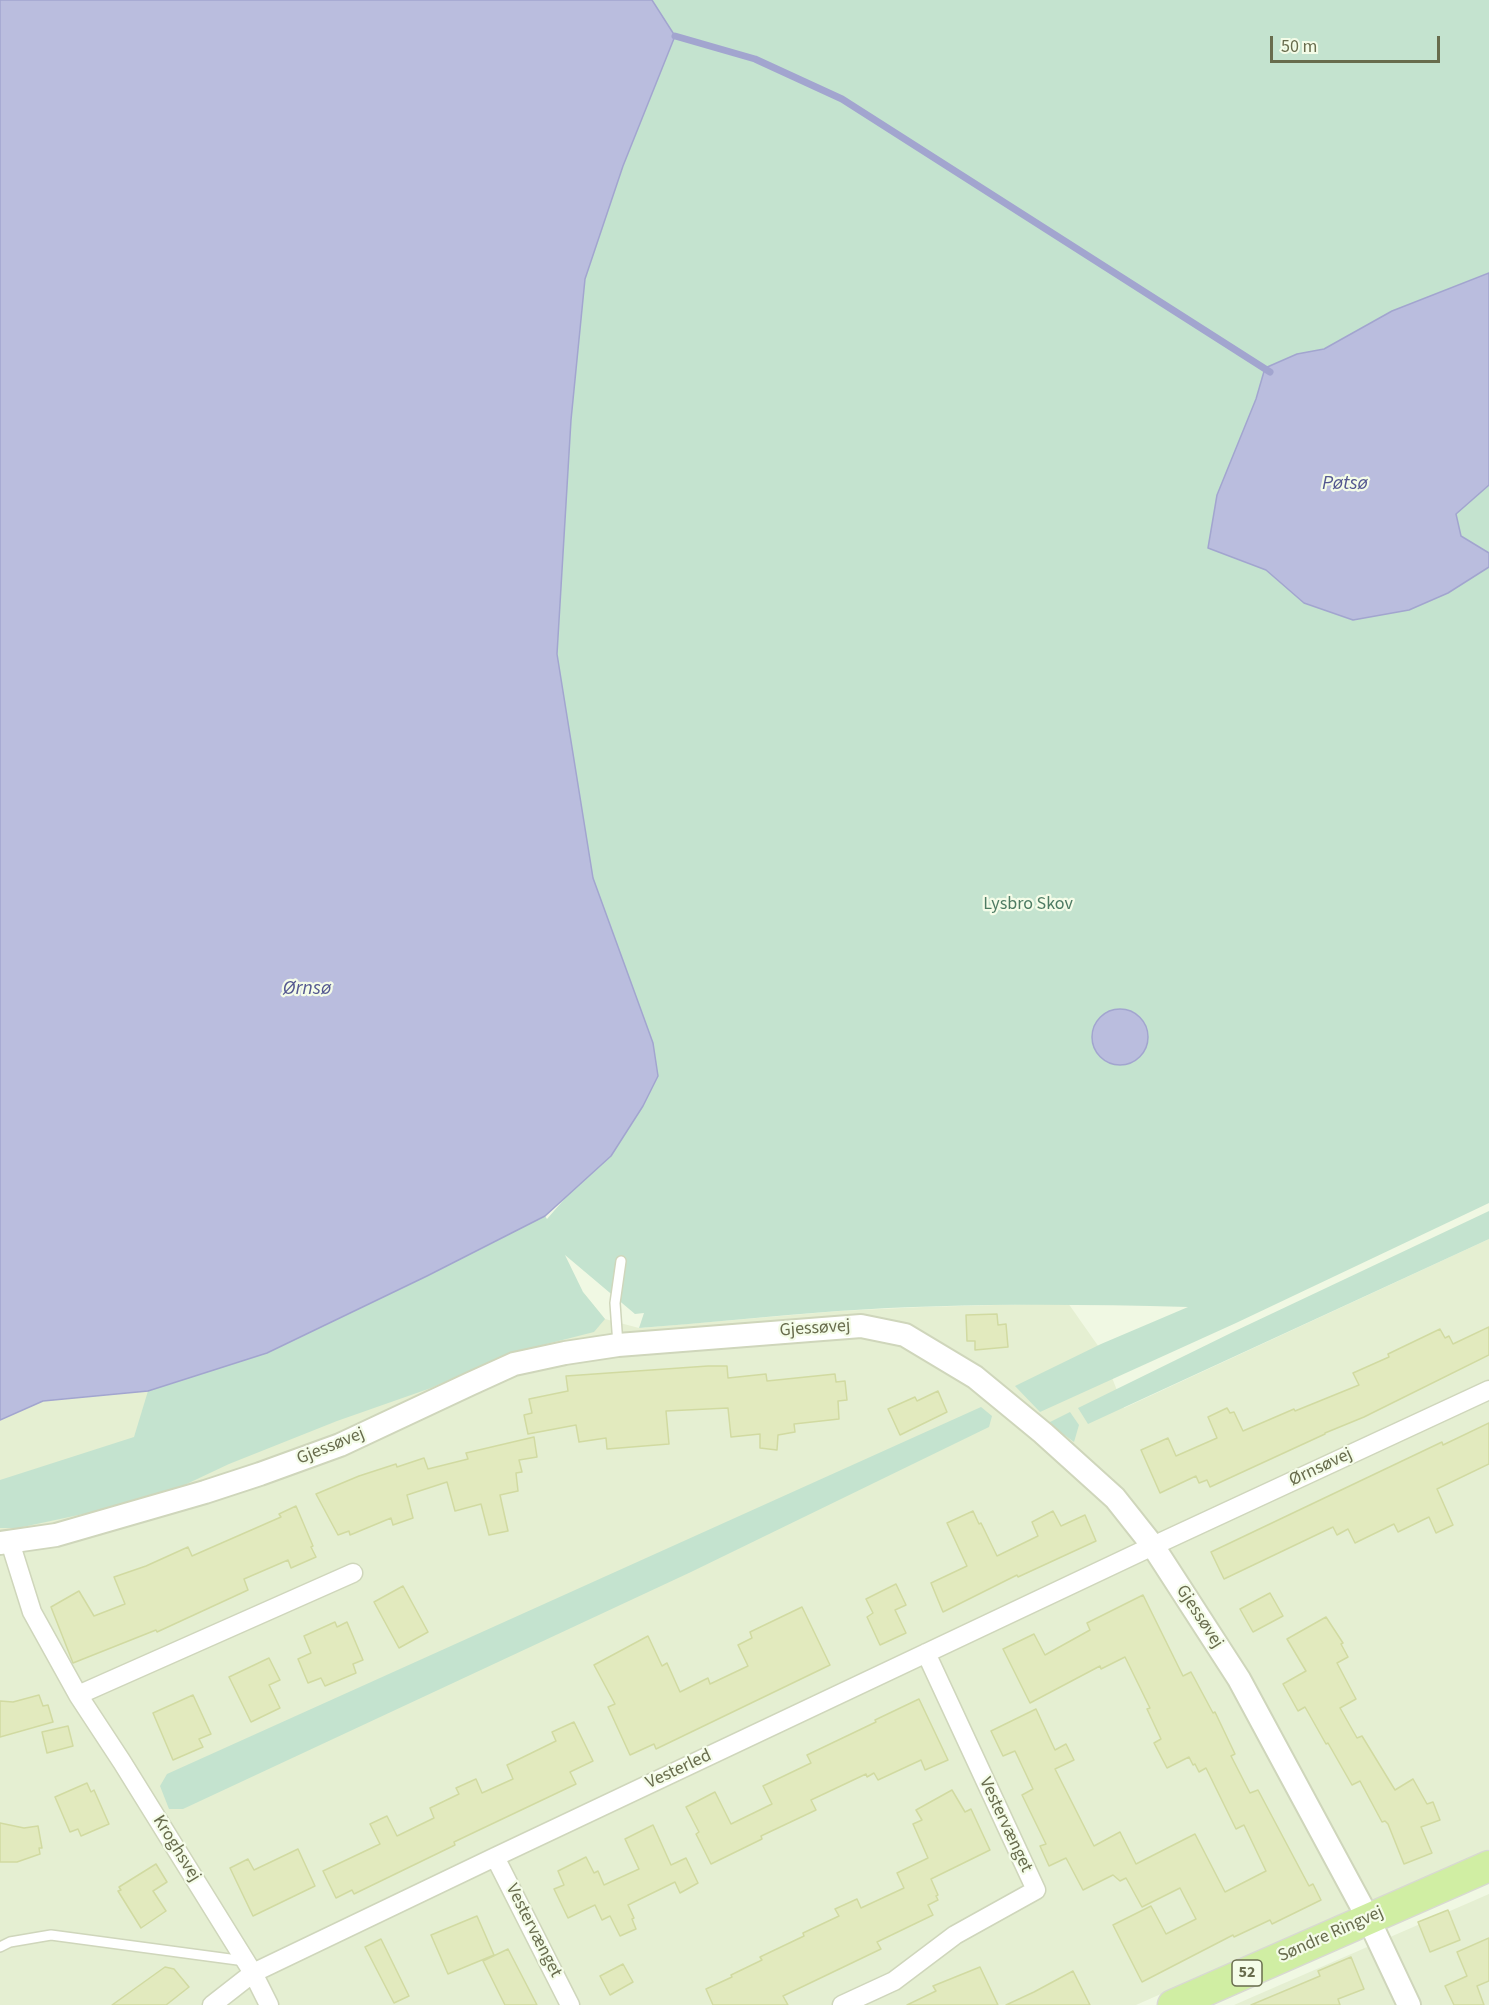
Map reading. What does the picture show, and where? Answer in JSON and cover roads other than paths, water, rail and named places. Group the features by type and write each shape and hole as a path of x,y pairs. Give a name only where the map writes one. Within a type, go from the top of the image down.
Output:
{"main road":[{"name":"Søndre Ringvej","path":"1173,2005 1489,1866"}],"street":[{"name":"Gjessøvej","path":"5,1542 56,1534 125,1516 302,1459 349,1441 514,1364 618,1345 861,1326 905,1335 975,1377 1042,1433 1114,1498 1152,1546 1239,1679 1368,1918 1409,2005"},
{"name":"Ørnsøvej","path":"1152,1546 1489,1390"},
{"name":"Kroghsvej","path":"5,1542 32,1612 78,1695 249,1967 269,2005"},
{"name":"Vesterled","path":"212,2005 249,1967 495,1857 1152,1546"},
{"path":"78,1695 353,1573"},
{"name":"Vestervænget","path":"842,2005 894,1981 956,1935 1036,1890 926,1653"},
{"name":"Vestervænget","path":"495,1857 570,2005"}],"lane":[{"path":"618,1345 615,1303 621,1261"},
{"path":"0,1947 10,1942 51,1935 249,1967"}],"water":[{"name":"Ørnsø","path":"0,0 652,0 675,36 623,166 585,279 571,420 557,654 593,878 653,1043 658,1076 643,1106 611,1156 545,1216 267,1353 148,1391 43,1401 0,1420"},
{"name":"Pøtsø","path":"1489,273 1489,485 1456,514 1461,536 1489,553 1489,567 1448,593 1409,610 1353,620 1304,603 1266,570 1208,548 1217,495 1256,399 1265,368 1297,354 1324,349 1392,311"},
{"path":"1120,1009 1131,1011 1140,1017 1146,1026 1148,1037 1146,1048 1140,1057 1131,1063 1120,1065 1109,1063 1100,1057 1094,1048 1092,1037 1094,1026 1100,1017 1109,1011"}],"waterway":[{"path":"675,36 755,59 842,99 1270,372"}],"park label":[{"name":"Lysbro Skov","path":"1028,905"}]}
